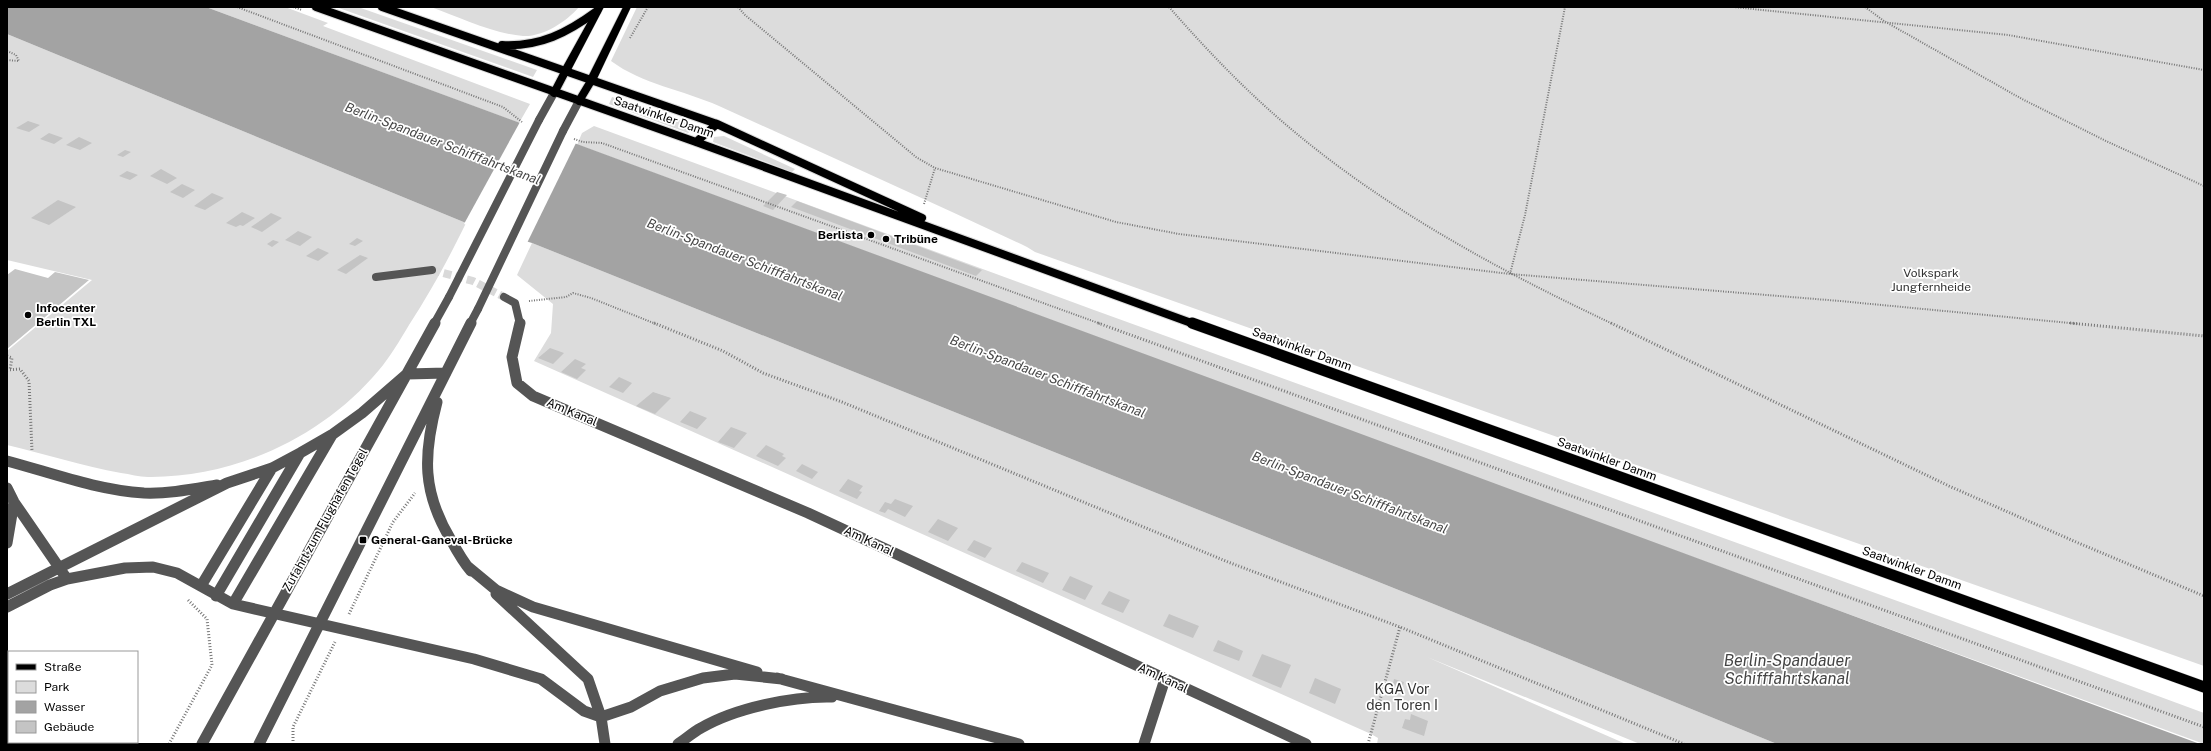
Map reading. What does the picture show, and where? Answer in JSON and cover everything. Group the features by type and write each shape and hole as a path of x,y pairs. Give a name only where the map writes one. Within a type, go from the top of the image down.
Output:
{"highway":[{"path":"591,80 627,7"},
{"path":"565,72 598,9"}],"main road":[{"name":"Saatwinkler Damm","path":"316,7 579,102 696,142 1002,255 2204,687"},
{"name":"Saatwinkler Damm","path":"382,7 717,124 1002,255"},
{"path":"486,44 515,46 545,42 569,32 598,9"},
{"path":"554,93 565,72"},
{"path":"579,102 591,80"},
{"path":"696,142 717,124"}],"street":[{"name":"Zufahrt zum Flughafen Tegel","path":"202,744 449,297 554,93"},
{"path":"259,744 566,134 579,102"},
{"path":"376,277 432,270"},
{"path":"504,297 515,302"},
{"name":"Am Kanal","path":"515,302 520,324 512,357 517,384 533,396 808,513 1306,744"},
{"path":"7,594 227,483 272,468 300,453 333,434 362,413 407,374 444,377"},
{"path":"444,377 430,426 425,456 429,495 444,531 467,566 588,679 601,717 605,744"},
{"path":"233,604 333,434"},
{"path":"216,596 300,453"},
{"path":"7,461 100,486 136,492 179,491 227,483"},
{"path":"201,586 272,468"},
{"path":"7,488 14,502 67,579"},
{"path":"7,543 14,502"},
{"path":"467,566 496,590 533,607 782,679 1018,744"},
{"path":"7,607 43,588 67,579 125,568 153,567 177,573 216,596 233,604 341,630 474,659 541,679 584,711 601,717 631,707 660,691 703,678 735,674 782,679"},
{"path":"1144,744 1165,679"},
{"path":"678,744 705,725 757,707 819,696 870,702"}],"path":[{"path":"237,7 503,107 517,120 525,123"},
{"path":"738,7 745,15 916,157 935,168 1116,222 1179,234 1510,274 1840,300 2204,336"},
{"path":"1169,7 1226,70 1291,130 1326,158 1435,230 1510,274 1978,500 2204,596"},
{"path":"1510,274 1525,215 1565,7"},
{"path":"1733,7 1884,21 2008,35 2204,70"},
{"path":"1865,7 1884,21 2022,99 2106,141 2204,186"},
{"path":"7,51 16,55 19,61 7,60"},
{"path":"566,134 583,142 602,143 777,206 2204,727"},
{"path":"922,208 935,168"},
{"path":"515,302 566,297 573,293 591,298 723,351 763,373 842,402 1228,562 1400,627 1684,744"},
{"path":"7,356 12,358 9,370 20,369 29,382 32,468"},
{"path":"293,744 294,727 393,522 412,496 428,481"},
{"path":"169,744 212,665 206,619 185,596"},
{"path":"1368,744 1400,627"}],"green space":[{"path":"206,7 285,7 328,23 323,26 530,104 519,123"},
{"path":"336,7 358,7 537,70 533,77"},
{"path":"431,7 579,7 574,13 554,28 531,36 523,36 512,35 489,29"},
{"name":"Volkspark Jungfernheide","path":"637,7 2204,7 2204,666 1035,252 950,211 719,106 649,81 623,69 611,61"},
{"path":"7,34 466,223 432,288 395,348 379,370 357,394 332,415 304,434 275,449 245,461 213,470 181,475 148,477 138,476 92,467 7,445 7,351 92,280 7,260"},
{"path":"612,97 696,127 688,133 609,104"},
{"path":"519,123 577,144 577,145"},
{"path":"594,126 1094,310 2074,665 2204,713 2204,744 1537,500 577,144 582,133"},
{"path":"724,136 795,169 792,172 713,142 714,137"},
{"name":"KGA Vor den Toren I","path":"532,243 1436,605 1777,744 1640,744 1427,657 1626,744 1377,744 1378,738 1371,734 534,361 551,333 553,304 517,275"}],"water":[{"name":"Berlin-Spandauer Schifffahrtskanal","path":"7,7 206,7 2200,744 1777,744 1436,605 532,243 466,223 7,34"}],"pier":[{"path":"520,122 576,143 527,243 464,224"}],"building":[{"path":"28,121 40,125 29,132 16,128"},
{"path":"49,133 63,138 54,144 40,139"},
{"path":"79,137 92,143 80,150 66,145"},
{"path":"125,150 131,152 123,157 117,155"},
{"path":"161,169 177,178 167,184 150,176"},
{"path":"127,171 138,175 130,180 119,176"},
{"path":"182,184 195,190 183,198 170,192"},
{"path":"777,192 787,195 773,210 763,206"},
{"path":"212,193 224,198 205,210 194,206"},
{"path":"58,200 76,207 49,225 31,218"},
{"name":"Tribüne","path":"797,201 982,270 976,276 791,207"},
{"path":"242,212 255,218 243,226 240,225 236,227 226,223"},
{"path":"271,213 282,218 262,232 251,227"},
{"path":"298,231 312,237 300,246 285,240"},
{"path":"357,238 363,241 355,246 349,244"},
{"path":"273,240 279,242 272,247 267,244"},
{"path":"318,248 329,253 318,261 306,256"},
{"path":"360,255 368,258 346,274 337,270"},
{"name":"Infocenter Berlin TXL","path":"15,269 48,278 55,272 89,280 7,349 7,275"},
{"path":"550,348 564,353 553,364 538,358"},
{"path":"575,359 586,364 581,368 586,370 577,379 561,372"},
{"path":"619,377 632,383 623,393 609,387"},
{"path":"653,392 671,398 655,414 636,406"},
{"path":"690,411 707,418 697,429 680,422"},
{"path":"731,427 747,433 734,448 718,442"},
{"path":"766,445 784,454 782,456 786,458 778,466 756,456"},
{"path":"802,464 818,472 812,479 796,471"},
{"path":"848,479 863,486 859,491 862,492 857,499 839,491"},
{"path":"895,499 913,506 905,517 888,509 885,513 879,511 885,502 891,504"},
{"path":"938,519 958,528 948,541 928,532"},
{"path":"974,540 992,548 985,558 967,550"},
{"path":"1022,562 1049,573 1043,583 1016,571"},
{"path":"1070,576 1093,586 1085,600 1062,590"},
{"path":"1109,591 1130,600 1123,613 1101,604"},
{"path":"1169,614 1199,626 1193,638 1163,626"},
{"path":"1218,640 1243,651 1239,661 1213,651"},
{"path":"1262,654 1291,665 1281,688 1252,676"},
{"path":"1315,678 1341,689 1335,704 1309,693"},
{"path":"1394,679 1404,682 1401,692 1392,689"},
{"path":"1411,714 1428,721 1424,736 1402,728 1405,719 1410,720"}],"tunnel":[{"path":"432,270 473,281 504,297"}],"place":[{"name":"Berlista","path":"871,235"},
{"name":"Tribüne","path":"886,239"},
{"name":"Infocenter Berlin TXL","path":"28,315"},
{"name":"General-Ganeval-Brücke","path":"363,540"}]}
